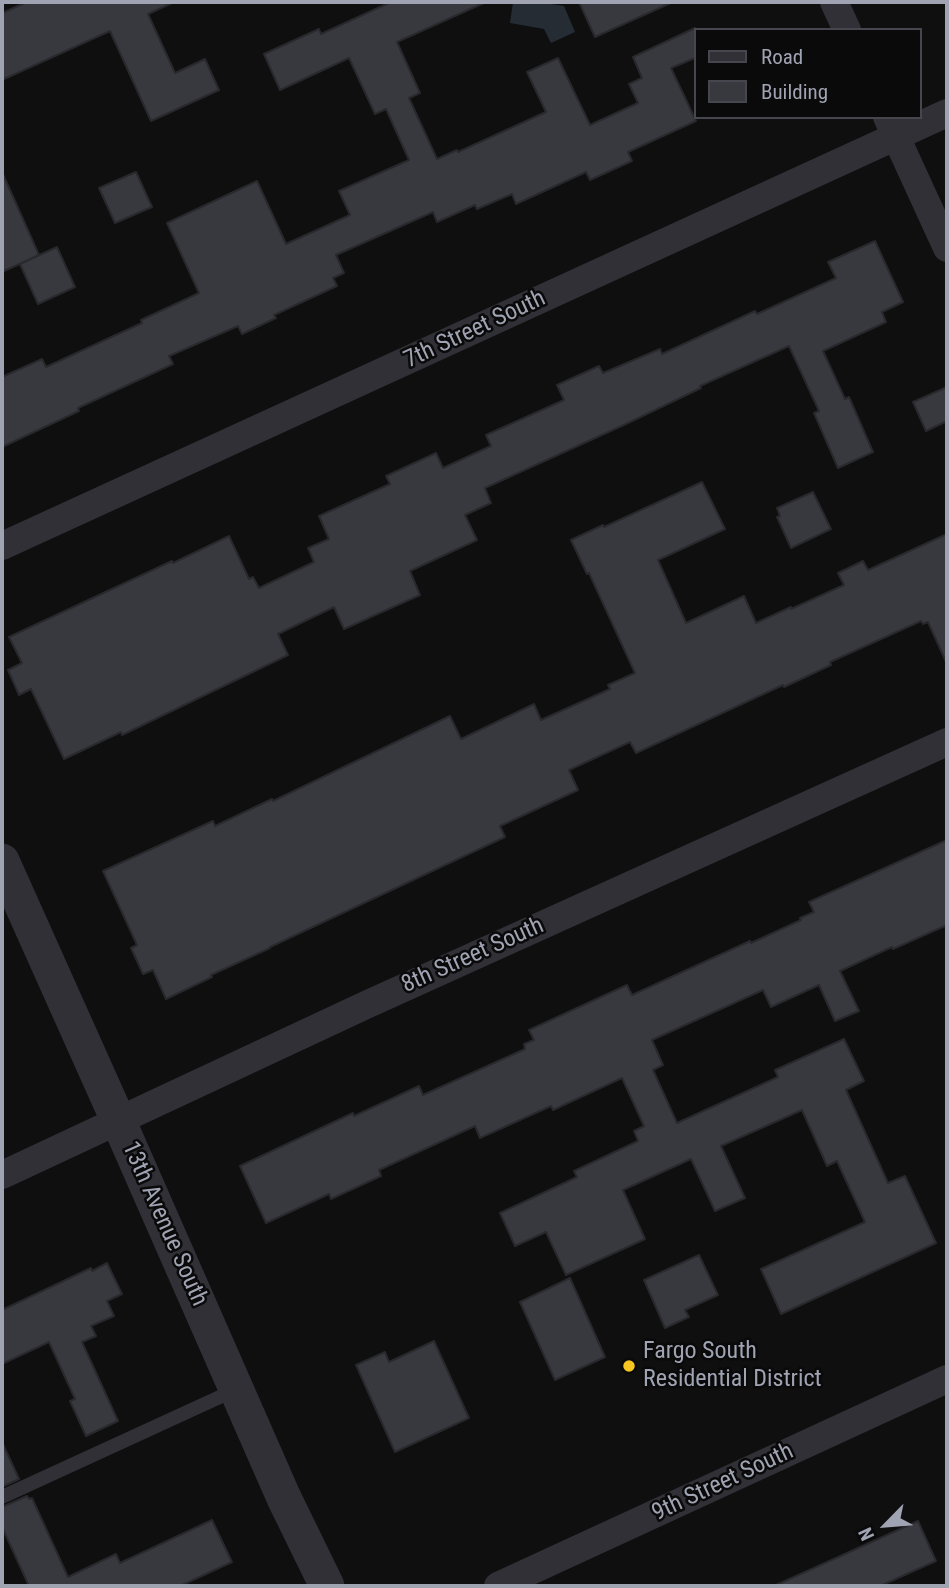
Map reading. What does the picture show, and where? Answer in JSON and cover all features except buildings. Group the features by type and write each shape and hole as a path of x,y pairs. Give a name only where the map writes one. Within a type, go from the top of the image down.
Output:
{"street":[{"path":"834,2 846,28"},
{"name":"7th Street South","path":"2,545 891,127 947,113"},
{"path":"891,127 947,248"},
{"name":"8th Street South","path":"2,1175 380,998 947,743"},
{"name":"13th Avenue South","path":"2,864 284,1498 327,1586"},
{"name":"9th Street South","path":"498,1586 947,1379"}],"lane":[{"path":"2,1497 237,1389"}],"shaded area":[{"path":"513,2 564,6 575,32 551,43 544,29 510,23"}],"place":[{"name":"Fargo South Residential District","path":"629,1366"}]}
